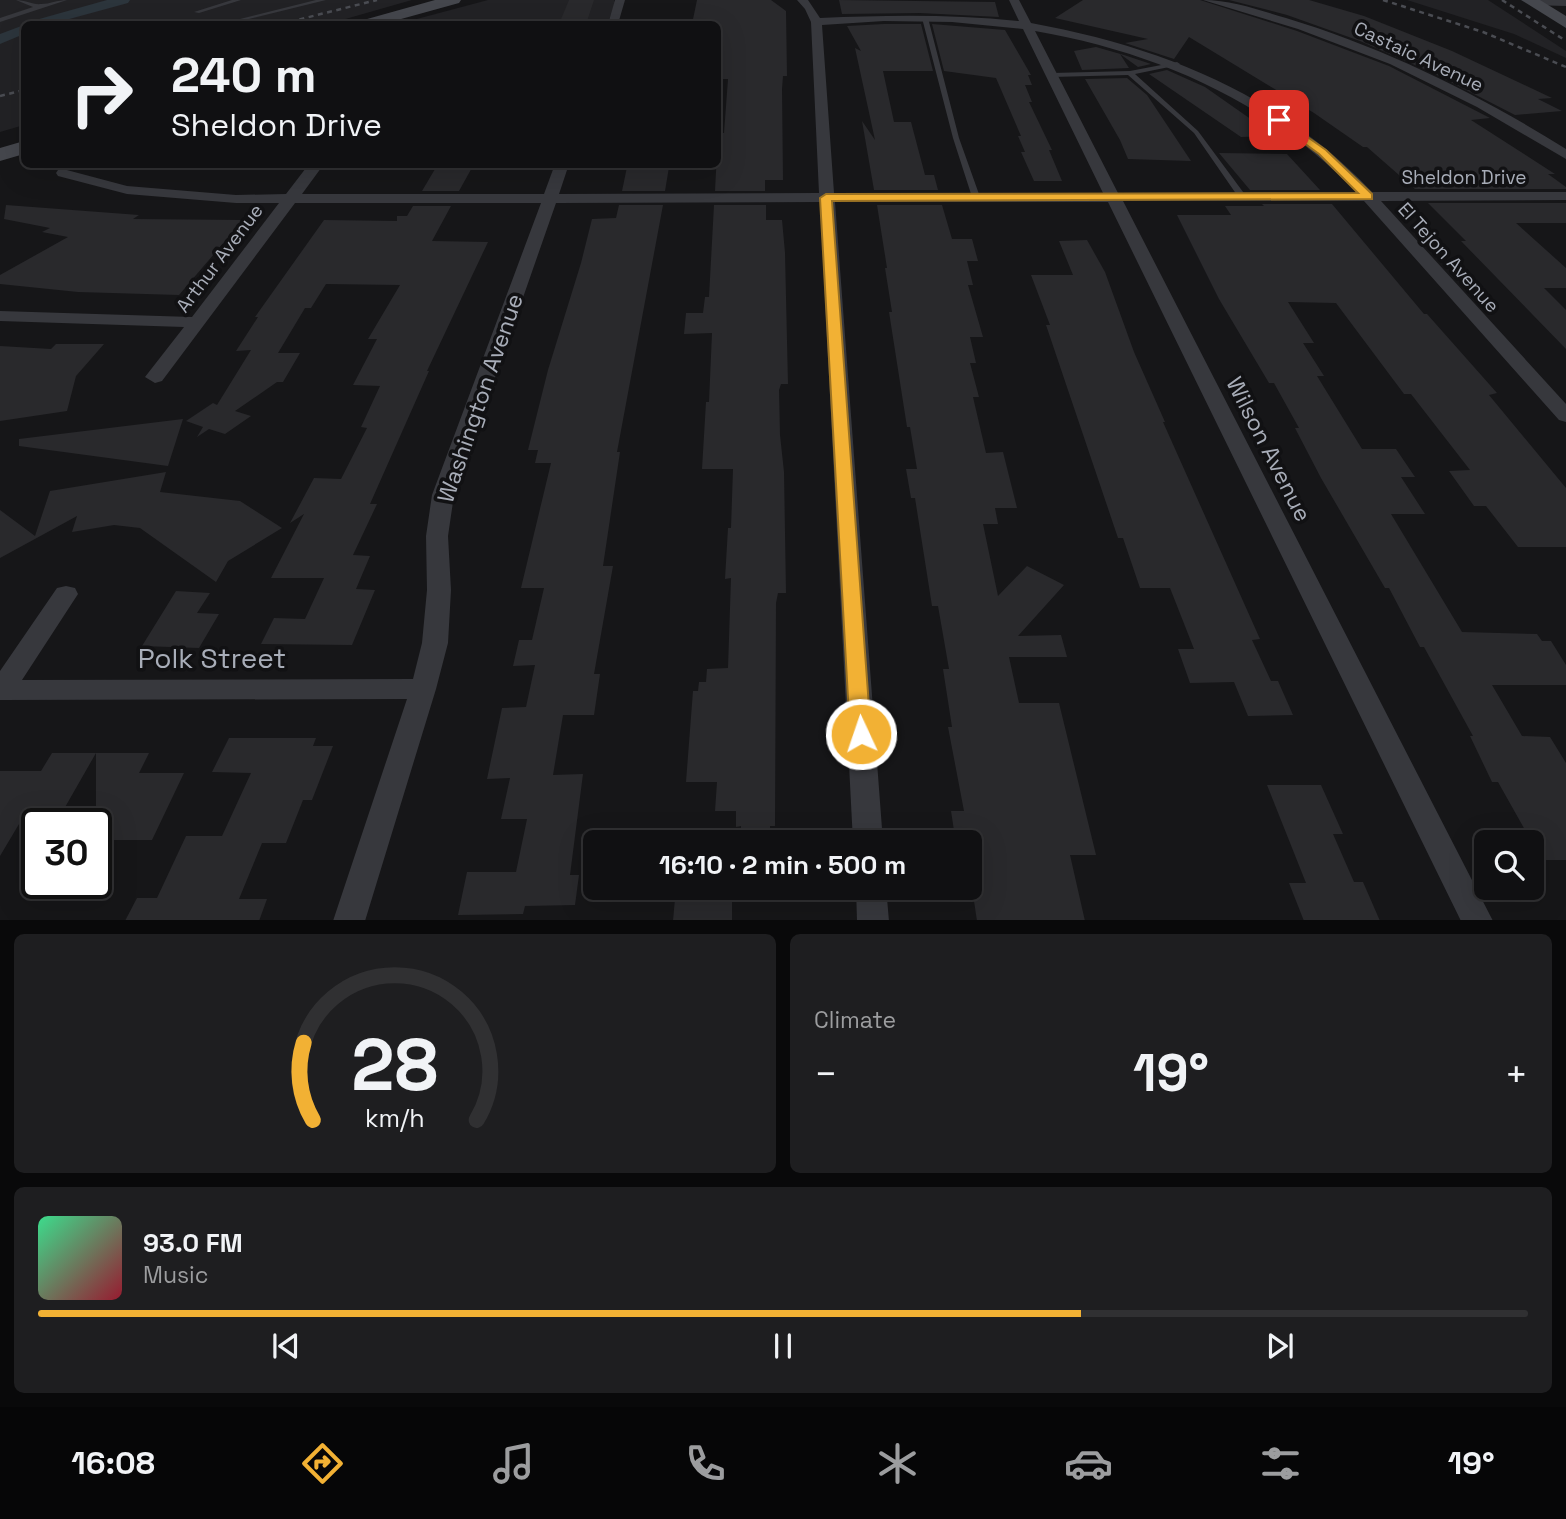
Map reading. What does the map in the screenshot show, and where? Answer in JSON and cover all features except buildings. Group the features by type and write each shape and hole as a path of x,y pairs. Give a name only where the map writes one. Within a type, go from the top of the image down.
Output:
{"street":[{"path":"377,21 453,0"},
{"path":"614,21 620,0"},
{"path":"802,0 810,8 816,22 867,830"},
{"name":"Wilson Avenue","path":"1014,0 1477,920"},
{"name":"Castaic Avenue","path":"1208,0 1292,22 1371,51 1468,97 1566,155"},
{"path":"1532,2 1566,3"},
{"path":"1532,2 1566,23"},
{"name":"El Tejon Avenue","path":"816,22 925,18 1027,26 1122,45 1177,64 1222,85 1296,132 1348,175 1566,416"},
{"path":"0,155 21,148"},
{"name":"Arthur Avenue","path":"155,377 314,168"},
{"name":"Washington Avenue","path":"349,920 423,689 435,643 439,590 437,536 443,495 561,168"},
{"name":"Sheldon Drive","path":"63,173 95,183 163,195 291,199 1566,196"},
{"path":"0,316 197,322"},
{"path":"0,690 66,594"},
{"name":"Polk Street","path":"0,690 423,689"},
{"path":"872,900 873,920"}],"lane":[{"path":"19,0 38,6"},
{"path":"0,20 64,0"},
{"path":"197,12 238,0"},
{"path":"236,21 323,0"},
{"path":"925,18 956,138 976,197"},
{"path":"1052,75 1130,73 1177,64"},
{"path":"1130,73 1196,132 1242,197"}],"shaded area":[{"path":"0,0 412,0 338,21 21,21 21,126 0,132"},
{"path":"488,0 614,0 615,3 609,20 409,21"},
{"path":"1407,0 1488,0 1566,51 1566,58 1514,34"}],"waterway":[{"path":"48,21 123,0"},
{"path":"0,39 21,30"}],"railway":[{"path":"293,21 377,0"},
{"path":"1383,0 1483,32 1566,67"},
{"path":"1502,0 1566,41"},
{"path":"0,96 21,91"}],"route":[{"path":"861,734 826,198 1368,196 1323,152 1279,120"}]}
